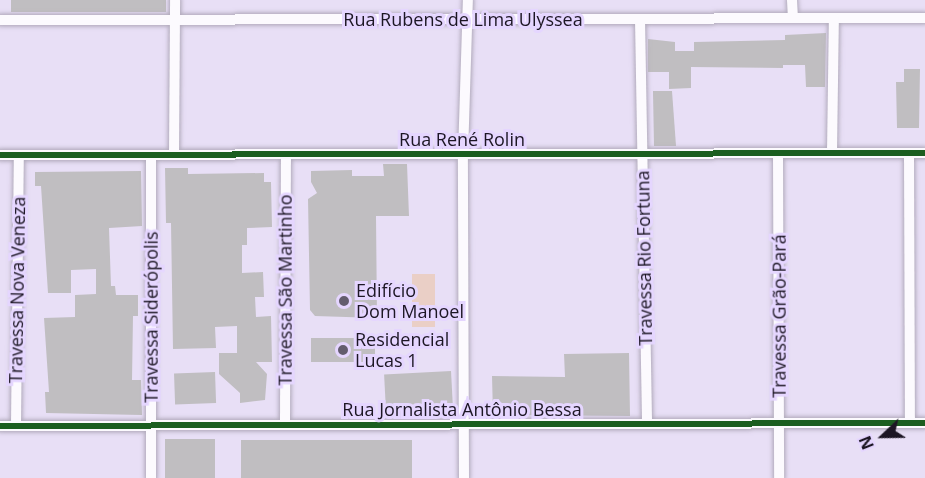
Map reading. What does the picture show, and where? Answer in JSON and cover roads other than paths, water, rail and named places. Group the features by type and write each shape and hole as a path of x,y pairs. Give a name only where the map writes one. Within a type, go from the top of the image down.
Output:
{"street":[{"path":"174,155 175,0"},
{"path":"464,478 464,155 468,0"},
{"path":"792,0 793,18"},
{"path":"832,153 834,18"},
{"name":"Rua Rubens de Lima Ulyssea","path":"0,20 925,18"},
{"name":"Travessa Rio Fortuna","path":"640,19 647,424"},
{"name":"Travessa Grão-Pará","path":"778,153 779,478"},
{"path":"909,153 910,423"},
{"name":"Rua René Rolin","path":"0,155 925,153"},
{"name":"Travessa Nova Veneza","path":"16,426 19,155"},
{"name":"Travessa Siderópolis","path":"151,155 151,478"},
{"name":"Travessa São Martinho","path":"285,425 286,155"},
{"name":"Rua Jornalista Antônio Bessa","path":"0,426 925,423"}],"place":[{"name":"Edifício Dom Manoel","path":"344,301"},
{"name":"Residencial Lucas 1","path":"343,350"}]}
